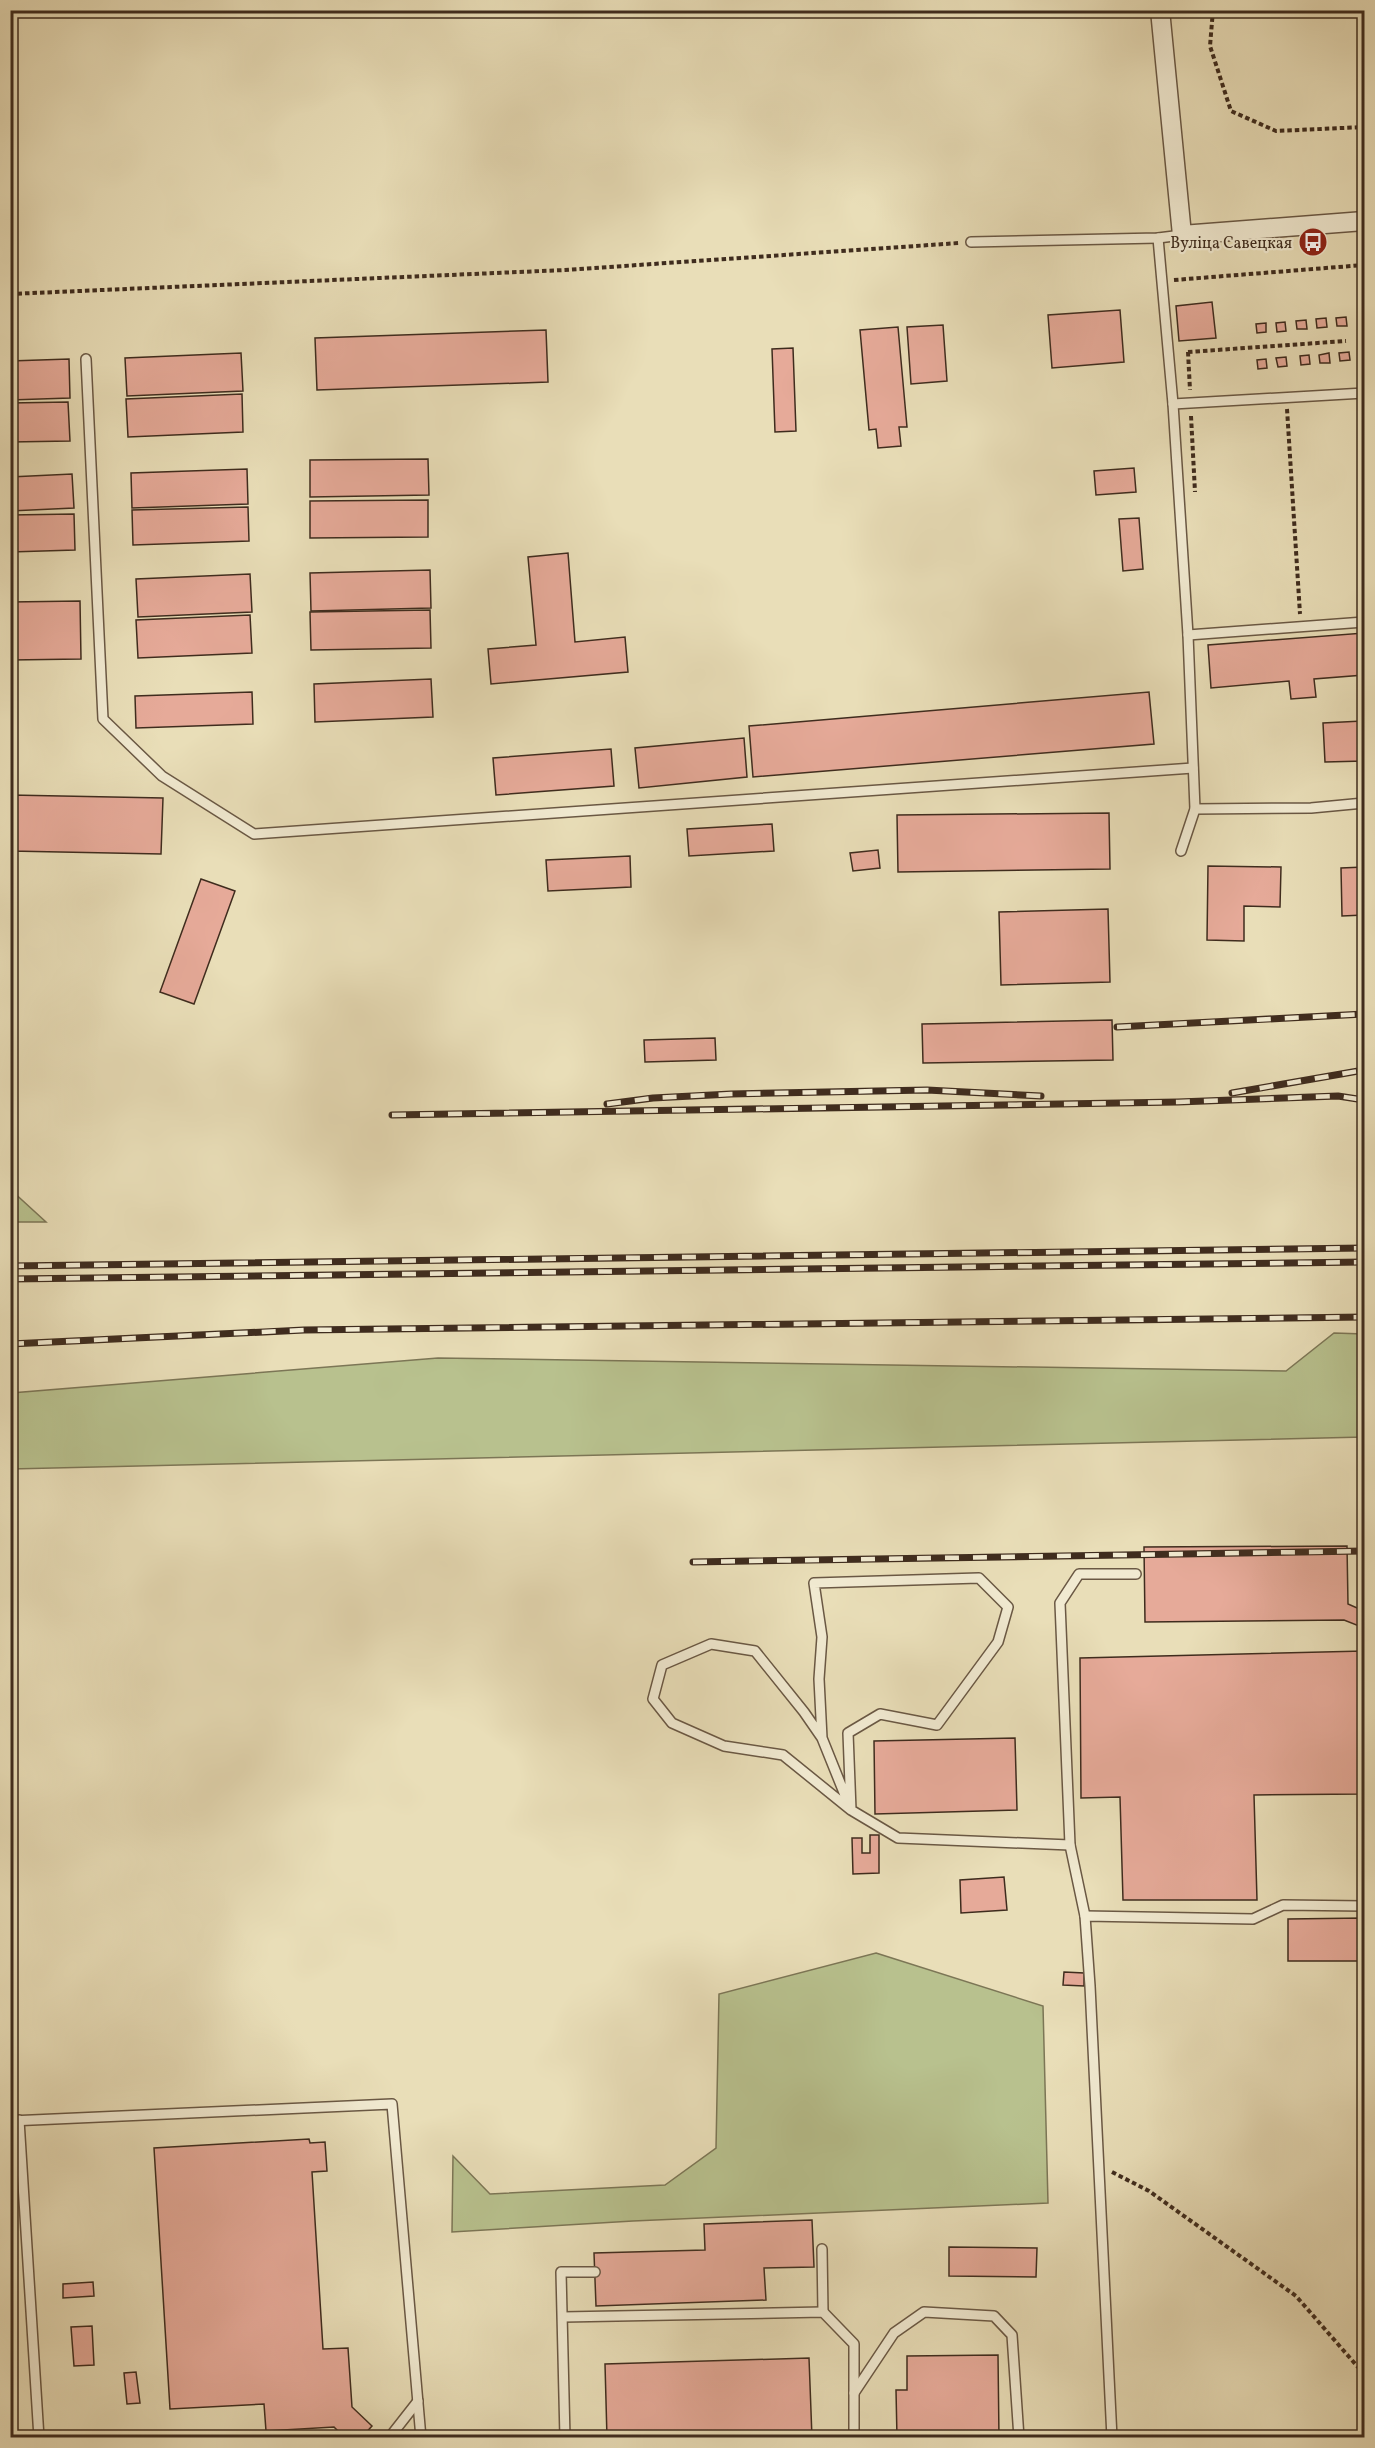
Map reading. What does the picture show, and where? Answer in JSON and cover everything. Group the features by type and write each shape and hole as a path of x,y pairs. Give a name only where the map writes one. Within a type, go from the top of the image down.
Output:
{"street":[{"path":"1160,10 1182,235 1365,221"}],"lane":[{"path":"971,242 1158,238 1182,235"},
{"path":"1158,238 1173,404 1188,635 1195,810 1181,851"},
{"path":"86,359 103,719 162,776 254,834 1193,768"},
{"path":"1173,404 1365,393"},
{"path":"1188,635 1365,622"},
{"path":"1195,810 1311,808 1365,803"},
{"path":"1112,2438 1085,1916 1070,1845 1060,1603 1079,1574 1136,1574"},
{"path":"822,1738 819,1679 822,1637 814,1583 980,1578 1008,1607 998,1642 937,1725 880,1714 848,1733 851,1810"},
{"path":"851,1810 822,1738 804,1712 754,1652 711,1644 662,1665 652,1699 672,1724 724,1746 783,1755 851,1810 898,1838 1070,1845"},
{"path":"1085,1916 1252,1919 1283,1905 1365,1906"},
{"path":"39,2438 15,2120 392,2104 421,2438"},
{"path":"812,2436 854,2437 854,2344 823,2312 822,2249"},
{"path":"566,2438 561,2272 595,2272"},
{"path":"563,2317 823,2312"},
{"path":"854,2392 894,2333 924,2312 994,2316 1012,2335 1019,2438"},
{"path":"389,2438 418,2401"}],"path":[{"path":"1214,10 1210,46 1231,111 1276,131 1365,127"},
{"path":"10,294 565,270 971,242"},
{"path":"1163,281 1365,265"},
{"path":"1169,354 1346,340"},
{"path":"1286,398 1300,627"},
{"path":"1099,2165 1149,2191 1296,2296 1365,2374"}],"green space":[{"path":"11,1190 46,1222 11,1222"},
{"path":"1334,1333 1364,1334 1364,1437 11,1469 11,1393 438,1358 1286,1371"},
{"path":"876,1953 1043,2006 1048,2203 633,2221 452,2232 453,2156 490,2194 665,2185 716,2148 719,1994"}],"building":[{"path":"1212,302 1216,338 1179,341 1176,306"},
{"path":"1120,310 1124,362 1052,368 1048,315"},
{"path":"1346,317 1347,326 1337,326 1336,318"},
{"path":"1326,318 1327,327 1317,328 1316,319"},
{"path":"1306,320 1307,329 1297,329 1296,321"},
{"path":"1285,322 1286,331 1277,332 1276,323"},
{"path":"1266,323 1266,332 1257,333 1256,324"},
{"path":"943,325 947,381 911,384 907,327"},
{"path":"898,327 907,427 899,427 901,446 878,448 876,429 869,430 860,330"},
{"path":"546,330 548,382 317,390 315,338"},
{"path":"793,348 796,431 775,432 772,349"},
{"path":"1349,352 1350,360 1340,361 1339,353"},
{"path":"241,353 243,391 127,396 125,358"},
{"path":"1329,353 1330,363 1320,363 1319,355"},
{"path":"1309,355 1310,364 1301,365 1300,356"},
{"path":"1286,357 1287,366 1278,367 1276,358"},
{"path":"69,359 70,398 10,400 10,361"},
{"path":"1266,359 1267,368 1258,369 1257,360"},
{"path":"242,394 243,432 128,437 126,399"},
{"path":"68,402 70,441 10,442 10,403"},
{"path":"428,459 429,495 310,497 310,460"},
{"path":"1134,468 1136,492 1096,495 1094,471"},
{"path":"247,469 248,504 132,508 131,473"},
{"path":"72,474 74,508 10,511 10,477"},
{"path":"428,500 428,537 310,538 310,501"},
{"path":"248,507 249,541 133,545 132,510"},
{"path":"74,514 75,550 10,552 10,515"},
{"path":"1139,518 1143,569 1123,571 1119,519"},
{"path":"568,553 575,642 625,637 628,672 491,684 488,649 536,645 528,557"},
{"path":"430,570 431,608 311,611 310,573"},
{"path":"250,574 252,612 138,617 136,579"},
{"path":"80,601 81,659 10,660 10,602"},
{"path":"430,610 431,648 311,650 310,612"},
{"path":"250,615 252,653 138,658 136,620"},
{"path":"1364,633 1364,675 1314,679 1316,697 1291,699 1289,681 1211,688 1208,645"},
{"path":"431,679 433,717 315,722 314,684"},
{"path":"252,692 253,724 136,728 135,696"},
{"path":"1149,692 1154,744 753,777 749,726"},
{"path":"1362,721 1364,761 1325,762 1323,723"},
{"path":"744,738 747,777 639,788 635,748"},
{"path":"611,749 614,786 496,795 493,758"},
{"path":"10,795 163,798 161,854 10,851"},
{"path":"1109,813 1110,869 898,872 897,815"},
{"path":"772,824 774,851 689,856 687,829"},
{"path":"878,850 880,868 853,871 850,853"},
{"path":"630,856 631,887 548,891 546,860"},
{"path":"1208,866 1281,867 1280,907 1244,906 1244,941 1207,940"},
{"path":"1364,867 1364,915 1342,916 1341,868"},
{"path":"201,879 235,891 194,1004 160,992"},
{"path":"1108,909 1110,982 1001,985 999,912"},
{"path":"1112,1020 1113,1060 923,1063 922,1024"},
{"path":"715,1038 716,1060 645,1062 644,1040"},
{"path":"1347,1546 1348,1604 1364,1611 1364,1628 1344,1620 1145,1622 1144,1547"},
{"path":"1364,1651 1364,1794 1254,1795 1257,1900 1123,1900 1120,1797 1081,1798 1080,1658"},
{"path":"1015,1738 1017,1810 875,1814 874,1741"},
{"path":"870,1835 879,1835 879,1873 853,1874 852,1838 862,1838 862,1853 870,1853"},
{"path":"1004,1877 1007,1910 961,1913 960,1880"},
{"path":"1364,1918 1364,1961 1288,1961 1288,1919"},
{"path":"1064,1972 1084,1973 1084,1986 1063,1985"},
{"path":"309,2139 310,2143 325,2142 327,2171 312,2172 323,2349 348,2348 352,2407 372,2426 361,2438 345,2438 334,2427 266,2431 264,2404 170,2409 154,2148"},
{"path":"812,2220 814,2267 764,2268 766,2300 596,2306 594,2253 705,2250 704,2224"},
{"path":"949,2247 1037,2248 1036,2277 949,2276"},
{"path":"93,2282 94,2296 63,2298 63,2284"},
{"path":"92,2326 94,2365 74,2366 71,2327"},
{"path":"998,2355 999,2438 897,2438 896,2390 907,2390 907,2356"},
{"path":"809,2358 812,2438 607,2438 605,2364"},
{"path":"136,2372 140,2403 127,2404 124,2373"}],"railway":[{"path":"1117,1027 1364,1014"},
{"path":"1232,1093 1364,1070"},
{"path":"607,1104 653,1098 731,1094 927,1090 1041,1096"},
{"path":"392,1115 1178,1102 1338,1096 1364,1100"},
{"path":"10,1266 1364,1248"},
{"path":"10,1279 1364,1262"},
{"path":"10,1344 304,1330 1364,1317"},
{"path":"693,1562 1364,1551"}],"place":[{"name":"Вуліца Савецкая","path":"1313,242"}]}
